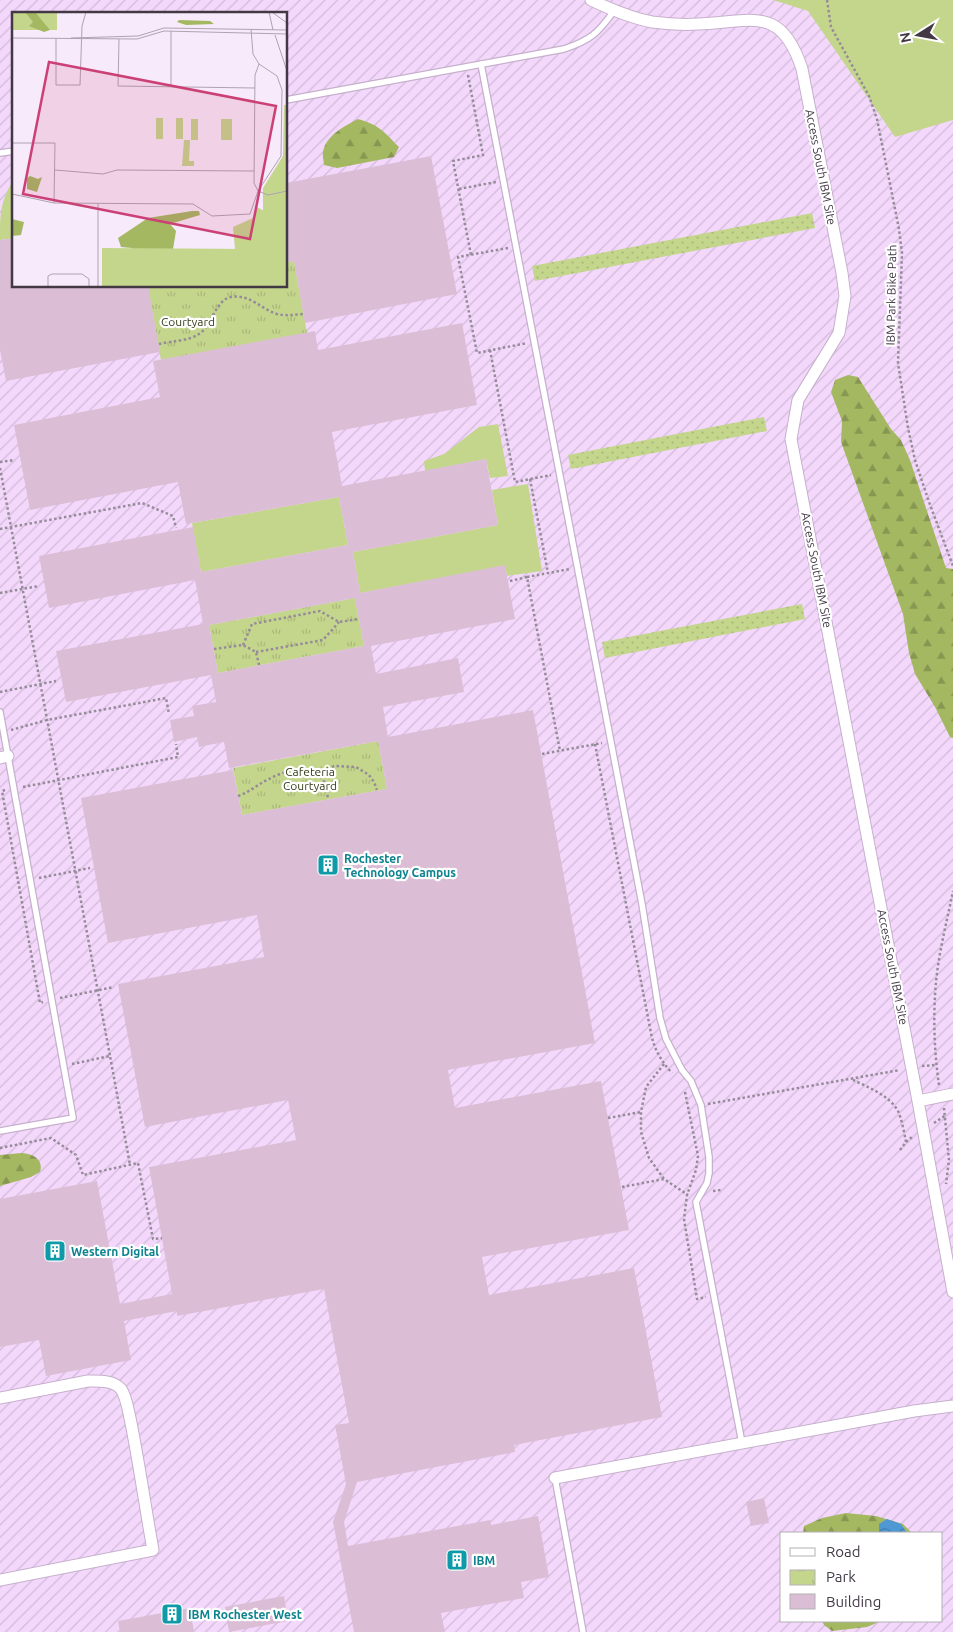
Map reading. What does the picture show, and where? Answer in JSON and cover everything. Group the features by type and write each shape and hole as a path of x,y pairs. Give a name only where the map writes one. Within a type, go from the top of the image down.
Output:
{"street":[{"name":"Access South IBM Site","path":"591,0 616,6 651,22 697,24 733,20 760,20 774,25 782,32 796,49 802,69 845,296 839,333 798,400 792,439 953,1292"},
{"path":"918,1101 953,1094"},
{"path":"0,1398 88,1381 112,1383 121,1388 132,1428 153,1550 0,1580"},
{"path":"556,1478 914,1411 953,1406"}],"lane":[{"path":"288,100 564,49 590,38 596,33 616,6"},
{"path":"481,64 642,904 660,1018 668,1045 682,1070 691,1080 701,1105 707,1142 709,1173 707,1183 696,1202 742,1443"},
{"path":"0,712 4,732 4,757 14,788 73,1118 0,1131"},
{"path":"556,1478 583,1632"}],"path":[{"name":"IBM Park Bike Path","path":"827,0 831,27 869,96 877,119 902,253 898,363 908,428 929,502 953,566"},
{"path":"466,67 483,155 453,161 471,255"},
{"path":"459,190 504,181"},
{"path":"516,246 458,257 477,353 534,342"},
{"path":"158,344 197,336 204,331 220,304 231,297 249,299 264,309 284,315 303,314"},
{"path":"490,350 515,482 560,474"},
{"path":"0,462 15,460"},
{"path":"0,468 130,1165"},
{"path":"530,479 548,573"},
{"path":"0,529 142,503 173,516 176,528"},
{"path":"510,581 577,568"},
{"path":"527,578 560,751"},
{"path":"0,593 39,586"},
{"path":"243,645 252,624 320,611 339,622 359,619"},
{"path":"214,649 243,645 256,652 323,640 339,622"},
{"path":"256,652 259,665"},
{"path":"0,692 56,681"},
{"path":"4,732 47,720 166,698 169,714"},
{"path":"542,754 611,741"},
{"path":"114,988 40,1003 2,791 178,757 176,744"},
{"path":"595,744 650,1033 654,1047 664,1064 677,1078"},
{"path":"319,775 334,766 356,767 370,776 377,790"},
{"path":"238,796 249,792 269,779 293,771 304,770 319,775 324,781 328,799"},
{"path":"18,881 90,868"},
{"path":"946,1180 949,1160 946,1115 936,1065 935,1011 936,980 953,891"},
{"path":"63,1065 110,1056"},
{"path":"622,1187 664,1179 649,1158 640,1132 641,1112 646,1087 664,1064 675,1056"},
{"path":"688,1107 936,1065"},
{"path":"852,1079 892,1103 898,1112 906,1142 900,1150"},
{"path":"683,1085 698,1156 696,1170 687,1195 684,1219 698,1299 714,1296"},
{"path":"608,1118 641,1112"},
{"path":"0,1148 51,1138 76,1155 83,1174 138,1163 153,1239 162,1238"}],"shaded area":[{"name":"IBM","path":"0,0 953,0 953,1632 0,1632"}],"green space":[{"path":"773,0 953,0 953,120 895,137 808,11"},
{"path":"358,119 372,124 381,130 399,147 394,157 337,168 324,165 323,152 328,141 337,132"},
{"path":"12,183 12,238 0,240 0,222 6,194"},
{"path":"812,213 815,228 535,281 532,266"},
{"name":"Courtyard","path":"294,261 307,333 161,360 148,288 288,288 288,262"},
{"path":"848,375 858,377 891,429 901,440 910,460 946,568 953,569 953,738 950,737 915,674 909,653 903,614 841,442 842,421 831,392 835,380"},
{"path":"764,417 767,431 571,469 568,455"},
{"path":"498,424 508,476 490,478 486,459 425,471 424,461 444,454 479,427"},
{"path":"528,484 542,571 507,576 505,566 360,593 353,552 498,525 492,490"},
{"path":"339,497 348,545 201,572 192,523"},
{"path":"355,598 364,646 218,673 209,625"},
{"path":"802,604 805,619 605,658 602,642"},
{"name":"Cafeteria Courtyard","path":"378,741 387,789 242,815 233,768"},
{"path":"22,1153 37,1158 41,1167 40,1172 31,1177 0,1186 0,1155"},
{"path":"846,1513 876,1516 903,1524 911,1532 803,1532 804,1526 822,1518"},
{"path":"822,1622 879,1622 867,1627 832,1631"}],"water":[{"path":"887,1519 901,1524 906,1532 879,1532 879,1524"}],"building":[{"path":"431,156 457,294 305,323 294,261 288,262 288,183"},
{"path":"12,238 12,288 148,288 160,352 6,381 0,350 0,240"},
{"name":"Rochester Technology Campus","path":"462,323 477,405 332,432 342,486 486,459 498,525 353,552 360,593 505,565 515,619 371,646 376,674 458,658 464,692 383,707 388,737 533,710 595,1043 448,1070 455,1108 601,1081 629,1230 482,1257 489,1295 634,1268 662,1417 514,1445 515,1452 357,1482 344,1522 348,1546 490,1520 491,1525 538,1516 549,1577 521,1582 524,1598 441,1613 445,1632 354,1632 333,1522 346,1484 335,1425 349,1423 324,1289 177,1316 177,1311 124,1321 131,1360 46,1376 39,1340 0,1347 0,1199 97,1181 120,1304 172,1294 149,1167 296,1140 288,1100 145,1127 118,984 264,957 257,915 108,943 81,798 233,770 242,815 387,789 378,741 229,768 224,742 199,747 197,737 174,742 170,720 194,716 192,706 216,702 211,675 66,702 56,651 203,624 195,580 49,608 39,556 193,527 201,572 348,545 339,497 186,524 178,482 30,510 14,425 160,397 153,361 315,331 318,350","holes":["355,598 364,646 218,673 209,625"]},
{"path":"764,1498 769,1523 751,1526 746,1502"},
{"path":"284,1596 288,1621 229,1632 225,1607"},
{"name":"IBM Rochester West","path":"190,1608 194,1632 120,1632 118,1621"}],"place":[{"name":"Rochester Technology Campus","path":"328,865"},
{"name":"Western Digital","path":"55,1251"},
{"name":"IBM","path":"457,1560"},
{"name":"IBM Rochester West","path":"172,1614"}]}
